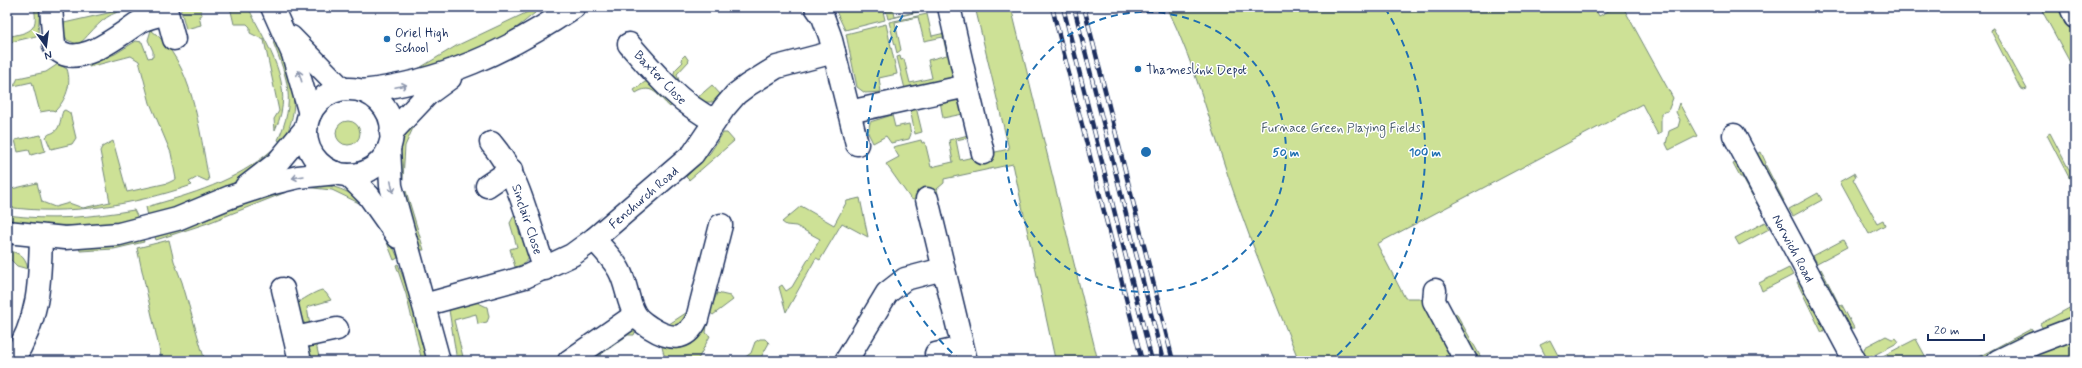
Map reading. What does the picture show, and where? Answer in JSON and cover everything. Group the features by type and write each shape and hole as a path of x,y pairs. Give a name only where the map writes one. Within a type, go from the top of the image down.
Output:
{"street":[{"path":"51,7 54,46 58,51 68,55 98,49 142,20 167,10 174,39"},
{"path":"272,7 302,79 308,121 307,143 313,156 324,166 342,174 369,196 387,218 408,251"},
{"path":"230,197 277,163 308,121 318,102 352,90 409,84 472,63 532,34 574,7"},
{"path":"816,7 828,29 857,144"},
{"path":"949,7 983,153"},
{"path":"2070,7 2075,17"},
{"path":"282,28 352,90 369,93 384,106 392,126 390,141 391,186 438,361"},
{"name":"Baxter Close","path":"630,44 655,74 683,102 697,112 715,121"},
{"name":"Fenchurch Road","path":"424,305 505,284 545,268 572,255 594,239 693,154 706,138 715,121 736,94 763,75 796,60 834,52"},
{"path":"7,232 41,236 92,237 119,234 177,219 230,197 298,177 342,174 373,166 384,157 390,141 428,94 472,63"},
{"path":"849,112 967,86"},
{"name":"Norwich Road","path":"1734,135 1855,361"},
{"name":"Sinclair Close","path":"491,143 510,170 520,192 534,239 545,268"},
{"name":"Sinclair Close","path":"487,186 510,170"},
{"path":"927,199 964,354 936,354"},
{"path":"594,239 619,270 635,315 642,322 670,337 678,337 687,334 693,328 697,319 721,225"},
{"path":"18,359 36,310 41,278 41,236"},
{"path":"846,361 887,293 905,279 943,269"},
{"path":"283,289 300,361"},
{"path":"1435,290 1434,301 1466,361"},
{"path":"569,361 635,315"},
{"path":"295,338 337,328"},
{"path":"1998,361 2033,344 2075,328"}],"green space":[{"path":"34,7 40,7 38,34 36,36 7,43 7,37 31,30 35,22"},
{"path":"119,7 132,7 129,10 117,12 107,18 79,43 77,44 67,40 63,31 64,23 117,11"},
{"path":"180,7 200,7 202,15 199,16 201,25 186,29"},
{"path":"230,7 248,7 271,51 277,67 283,98 281,114 275,130 274,119 279,111 264,40 250,33 250,27 247,24 234,24"},
{"path":"834,7 882,7 885,20 845,30"},
{"path":"885,7 893,7 895,17 918,11 917,7 925,7 926,10 888,19"},
{"path":"975,7 1011,7 1098,361 1047,361 1055,359 1013,164 944,179 944,183 937,189 938,194 913,200 910,198 886,164 899,157 893,147 921,140 922,143 925,142 931,167 953,162 949,140 968,135 963,114 943,118 940,101 916,107 922,132 915,134 910,109 912,105 943,98 957,100 964,111 970,137 956,140 960,160 1009,149"},
{"name":"Furnace Green Playing Fields","path":"1167,7 1594,7 1599,16 1616,7 1623,7 1673,98 1668,111 1661,113 1661,133 1658,135 1642,104 1377,244 1405,298 1419,298 1426,302 1459,361 1299,361 1244,222 1196,79 1178,31"},
{"path":"2040,7 2060,7 2075,38 2075,64 2072,66"},
{"path":"532,10 535,13 499,42 403,78 456,46"},
{"path":"927,14 932,36 945,33 954,70 953,75 949,80 906,93 897,57 900,56 901,60 904,59 910,83 932,78 928,60 947,55 943,37 924,41 918,17 895,22 901,50 897,53 889,22"},
{"path":"886,24 897,74 879,78 881,92 865,93 857,87 846,34"},
{"path":"1992,28 2027,89 2024,90 2020,88 1991,31"},
{"path":"151,30 165,44 177,60 186,79 198,119 209,180 207,181 198,177 189,182 192,185 170,192 101,207 53,210 7,207 7,190 37,183 42,202 55,207 69,203 83,208 110,202 100,151 102,147 113,141 127,192 168,183 176,179 171,153 150,103 139,61 131,56 89,67 89,64 115,54 136,41 142,42 148,58 153,57 153,51 148,40"},
{"path":"276,41 291,79 294,104 292,117 282,143 278,140 287,114 288,91 283,68 273,42"},
{"path":"685,55 689,61 677,74 679,81 684,86 682,88 672,79 675,70 683,62 681,59"},
{"path":"58,64 67,69 69,80 67,92 59,107 55,111 40,112 32,82 14,86 18,78 46,72"},
{"path":"652,81 673,104 670,107 651,90 642,90 636,93 634,90 645,82"},
{"path":"712,85 720,94 713,102 703,102 697,98"},
{"path":"1679,103 1697,136 1669,150 1666,144 1669,131 1678,127 1680,120 1676,112"},
{"path":"65,110 70,113 76,138 72,144 51,149 46,137 58,128 63,111"},
{"path":"892,115 895,127 909,124 911,134 909,139 891,143 886,136 873,143 868,133 870,122"},
{"path":"417,119 405,146 403,179 400,179 401,147 403,140 411,126"},
{"path":"343,121 353,121 360,128 360,138 353,145 343,145 336,138 336,128"},
{"path":"723,133 727,133 734,141 689,180 686,177 710,153"},
{"path":"2050,133 2075,181 2075,189 2047,135"},
{"path":"41,135 45,151 31,155 29,150 18,152 15,140"},
{"path":"272,150 277,153 241,179 192,202 148,216 146,207 196,192 228,179 243,171"},
{"path":"1761,152 1766,163 1765,164 1784,201 1778,203 1753,155"},
{"path":"1739,161 1767,210 1762,213 1733,164"},
{"path":"1854,173 1856,177 1853,179 1877,223 1883,220 1885,225 1869,234 1840,181"},
{"path":"304,184 334,187 341,189 361,200 359,203 332,190 304,187"},
{"path":"293,185 294,189 208,223 156,240 155,237 206,220"},
{"path":"402,187 406,191 424,250 419,250"},
{"path":"501,187 508,189 521,213 516,222 521,238 529,240 529,258 524,263 515,267 510,249 517,247 510,223 516,212 508,191"},
{"path":"1818,193 1822,200 1793,216 1789,209"},
{"path":"860,198 868,237 842,223 820,260 816,258 786,312 779,287 782,285 786,291 792,287 820,239 796,226 786,225 782,222 801,206 834,225 847,201"},
{"path":"134,210 138,218 106,224 73,226 7,221 7,215 55,218 102,215"},
{"path":"1765,222 1769,229 1739,245 1735,238"},
{"path":"385,228 398,258 394,260 382,230"},
{"path":"143,239 144,242 114,249 80,251 79,247"},
{"path":"169,240 205,361 162,361 137,248"},
{"path":"1843,240 1847,247 1817,263 1813,256"},
{"path":"7,250 15,252 21,256 28,269 17,266 7,256"},
{"path":"398,264 409,293 428,361 422,361 406,294 396,265"},
{"path":"1789,268 1793,275 1762,291 1759,283"},
{"path":"1821,269 1840,306 1842,305 1854,328 1848,329 1818,274"},
{"path":"1797,282 1804,282 1827,325 1822,333"},
{"path":"322,290 331,300 307,307 310,326 307,325 299,315 296,304 312,294"},
{"path":"717,293 730,296 733,300 713,315 709,312 706,333 710,336 697,361 689,359 672,359 664,355 662,347 706,305 714,301"},
{"path":"469,301 476,302 487,307 489,317 487,322 478,324 476,314 454,320 464,361 457,361 449,310 455,305"},
{"path":"2073,306 2075,319 2044,330 2040,324"},
{"path":"692,309 679,327 663,328"},
{"path":"1456,313 1483,361 1476,361 1451,316"},
{"path":"2031,329 2034,334 1980,361 1971,361"},
{"path":"630,330 636,330 634,335 628,335 600,355 599,361 594,361 596,351"},
{"path":"1886,336 1892,339 1896,338 1899,342 1863,361 1862,355 1865,347"},
{"path":"2075,338 2075,361 2020,361"},
{"path":"760,339 765,339 769,343 759,361 740,361 751,353 755,342"},
{"path":"1916,339 1928,361 1873,361"},
{"path":"1550,340 1561,361 1548,361 1540,345"},
{"path":"309,344 316,344 320,361 307,361 306,349"}],"railway":[{"path":"1052,7 1142,361"},
{"path":"1063,7 1152,361"},
{"path":"1074,7 1163,361"},
{"path":"1084,7 1173,361"}],"place":[{"name":"Oriel High School","path":"387,39"},
{"name":"Thameslink Depot","path":"1138,69"}]}
